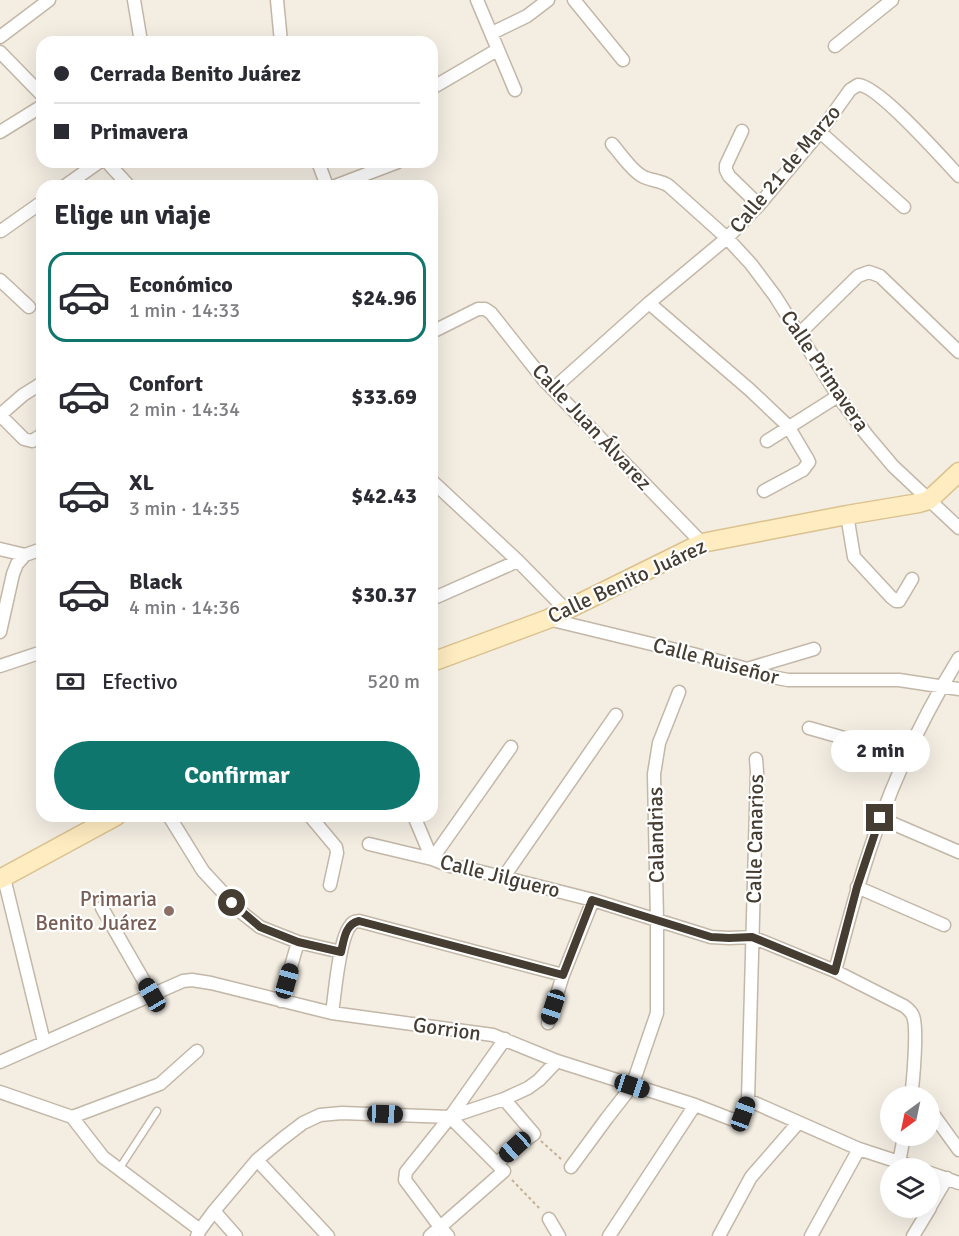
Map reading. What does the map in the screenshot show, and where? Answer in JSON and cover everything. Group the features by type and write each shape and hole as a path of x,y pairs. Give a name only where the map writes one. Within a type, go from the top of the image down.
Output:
{"street":[{"path":"0,37 49,0"},
{"path":"134,0 140,36"},
{"path":"277,0 280,36"},
{"path":"477,0 515,90"},
{"path":"492,33 526,16 548,0"},
{"path":"574,0 623,60"},
{"path":"835,46 892,0"},
{"path":"438,84 497,50"},
{"path":"0,52 36,89"},
{"name":"Calle 21 de Marzo","path":"553,389 649,303 727,238 759,205 820,132 850,90 856,86 868,88 883,99 959,176"},
{"path":"0,132 36,110"},
{"path":"742,131 726,165 726,170 729,176 759,205"},
{"path":"820,132 904,207"},
{"name":"Calle Primavera","path":"612,144 640,175 669,186 727,238 751,264 775,296 838,396 866,434 893,466 959,528"},
{"path":"74,180 90,168"},
{"path":"112,168 124,180"},
{"path":"350,180 382,168"},
{"path":"1,231 36,206"},
{"path":"800,334 858,276 869,272 880,276 959,352"},
{"path":"0,280 29,307"},
{"path":"649,303 788,426 809,462 802,470 764,491"},
{"name":"Calle Juan Álvarez","path":"438,329 478,309 485,309 491,313 553,389 702,543"},
{"path":"36,386 23,394 0,415 27,441 36,439"},
{"path":"766,441 838,396"},
{"path":"929,500 959,472"},
{"path":"438,491 518,561 566,610"},
{"name":"Calle Benito Juárez","path":"438,660 548,619 702,543 929,500"},
{"path":"847,514 854,557 891,597 899,601 912,579"},
{"path":"0,549 25,555"},
{"path":"0,632 17,564 25,555 36,551"},
{"path":"438,596 518,561"},
{"name":"Calle Ruiseñor","path":"548,619 788,680 899,680 959,689"},
{"path":"747,669 814,649"},
{"path":"0,666 36,654"},
{"path":"911,1086 915,1027 910,1011 835,971 857,887 880,818 941,686 959,658"},
{"name":"Calandrias","path":"571,1167 632,1086 657,1013 654,774 659,743 679,692"},
{"path":"502,878 616,715"},
{"path":"809,728 907,756"},
{"path":"432,859 512,747"},
{"name":"Calle Canarios","path":"748,1100 756,759"},
{"path":"880,818 959,852"},
{"path":"44,1042 2,879 105,822"},
{"path":"173,822 203,871 241,912 260,927 298,942 341,952"},
{"path":"315,822 336,847 337,853 330,885"},
{"path":"417,822 432,859"},
{"name":"Calle Jilguero","path":"369,844 592,900 711,937 752,937 835,971"},
{"path":"857,887 944,925"},
{"path":"548,1023 563,975 592,900"},
{"path":"102,908 152,995"},
{"path":"0,1062 183,981 211,983 332,1013 345,934 350,925 359,921 563,975"},
{"path":"281,1000 298,942"},
{"name":"Gorrion","path":"332,1013 493,1035 557,1061 736,1120 741,1118 748,1100"},
{"path":"444,1232 405,1180 406,1172 450,1117 505,1039"},
{"path":"72,1118 160,1084 197,1051"},
{"path":"0,1092 72,1118 97,1151 199,1233 256,1160 303,1123 320,1115 342,1113 450,1117 504,1100 534,1085 557,1061"},
{"path":"430,1236 444,1232 501,1167 515,1147 534,1134 504,1100"},
{"path":"748,1100 885,1158"},
{"path":"609,1236 695,1106"},
{"path":"450,1117 501,1167"},
{"path":"719,1236 751,1177 798,1123"},
{"path":"940,1124 959,1150"},
{"path":"811,1236 859,1149"},
{"path":"256,1160 328,1236"},
{"path":"940,1195 953,1180"},
{"path":"214,1211 236,1236"},
{"path":"913,1236 924,1218"},
{"path":"549,1219 559,1236"}],"lane":[{"path":"119,1169 157,1111"}],"path":[{"path":"534,1134 571,1167"},
{"path":"501,1167 549,1219"}],"place":[{"name":"Primaria Benito Juárez","path":"169,911"}],"route":[{"path":"232,903 260,927 298,942 341,952 345,934 350,925 359,921 563,975 592,900 711,937 752,937 835,971 857,887 880,818"}]}
